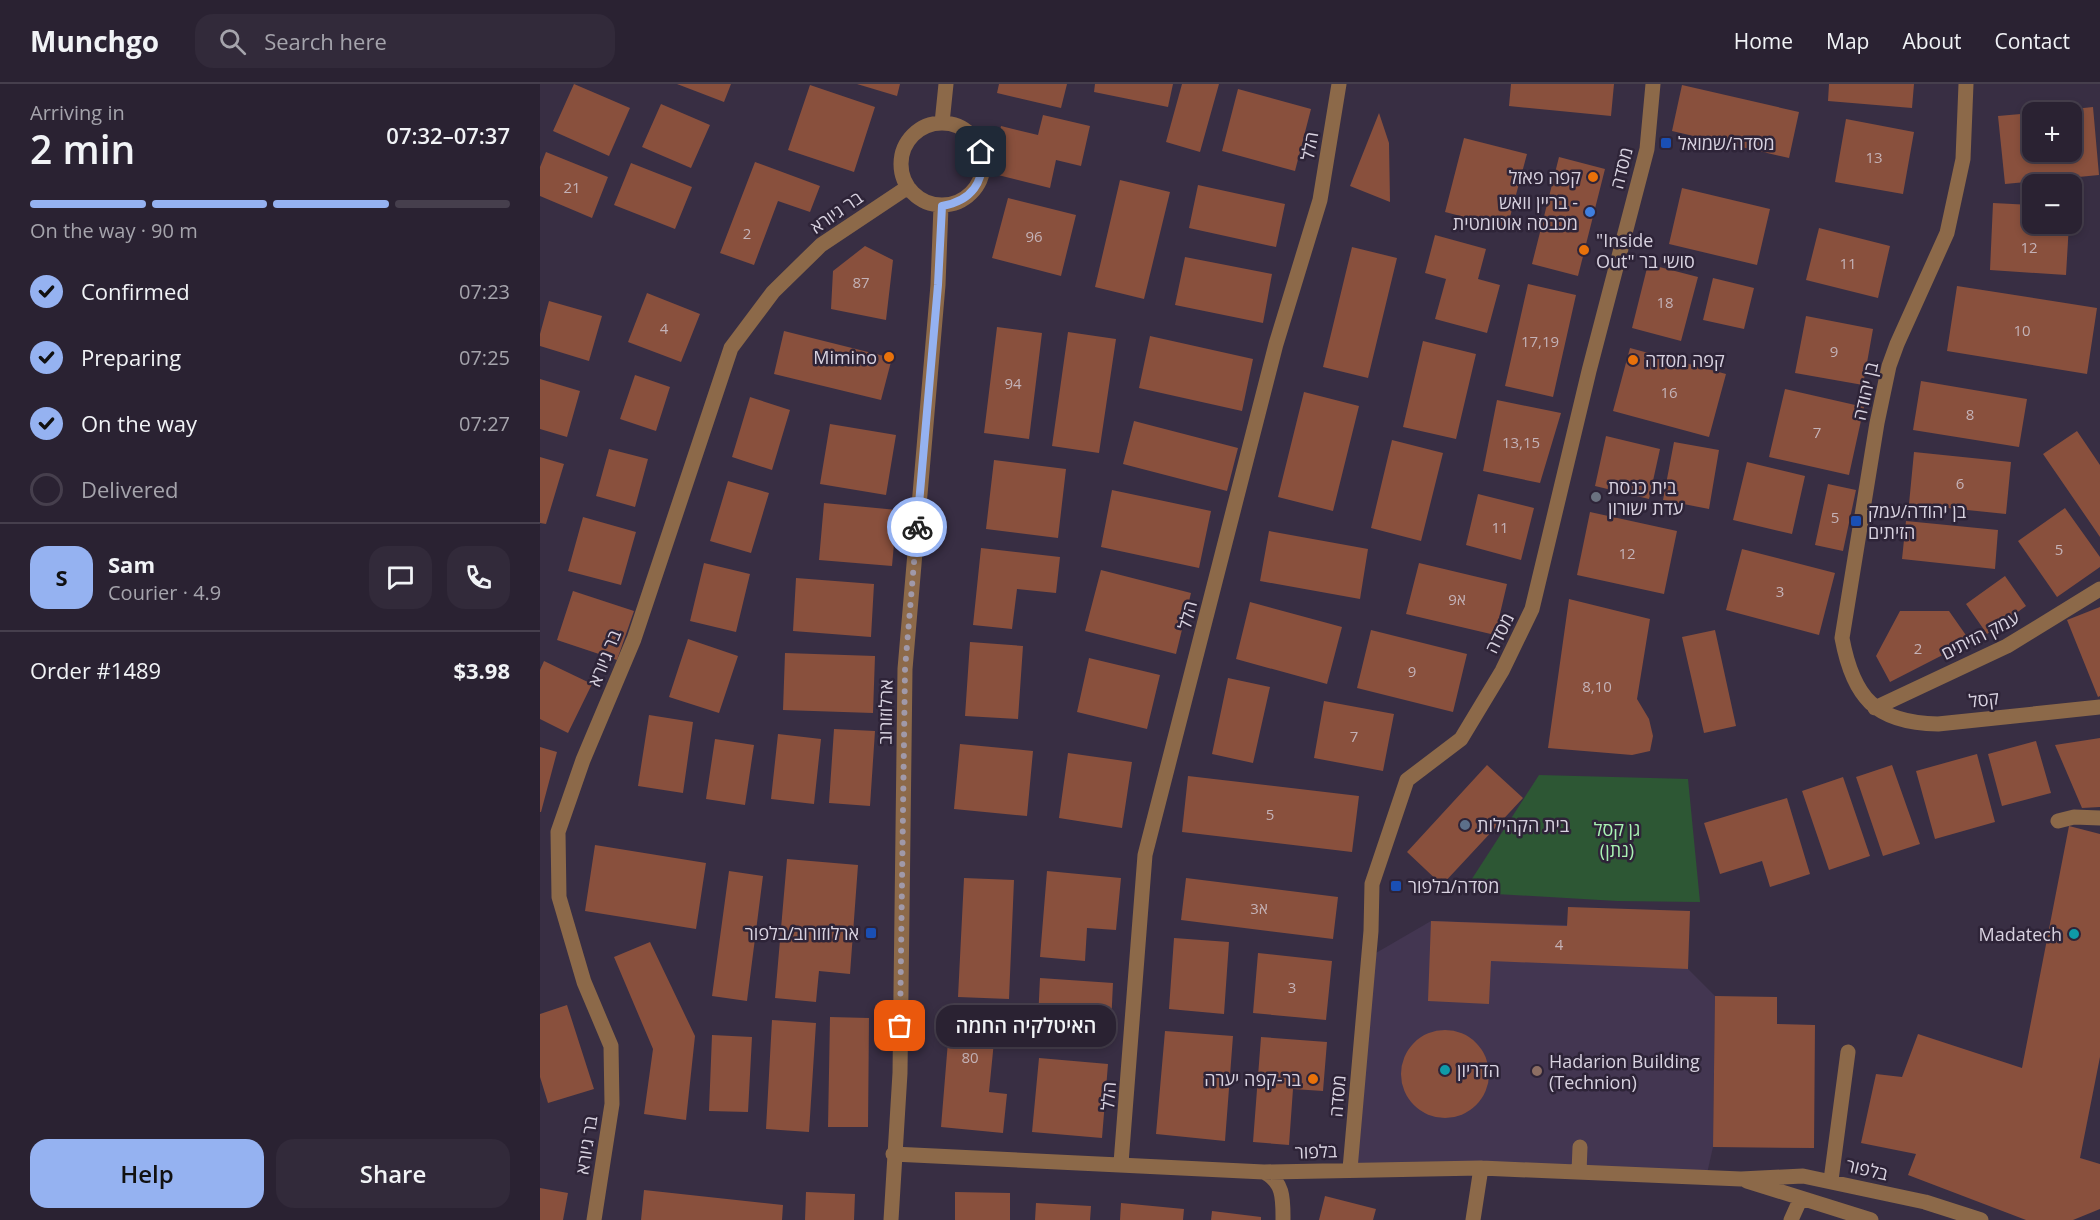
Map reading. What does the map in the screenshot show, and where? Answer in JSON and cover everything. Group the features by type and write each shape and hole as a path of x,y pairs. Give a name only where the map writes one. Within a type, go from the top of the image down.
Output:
{"street":[{"path":"942,123 946,84"},
{"name":"הלל","path":"1121,1163 1145,855 1273,354 1320,200 1339,84"},
{"name":"מסדה","path":"1350,1169 1371,930 1372,884 1407,780 1461,739 1502,671 1532,609 1586,381 1647,149 1653,84"},
{"name":"בן יהודה","path":"1875,708 1855,684 1847,664 1842,638 1877,423 1889,366 1947,233 1963,159 1966,84"},
{"path":"942,123 955,125 971,136 981,152 983,165 975,189 966,198 942,206 916,197 902,175 901,163 909,139 930,125 942,123"},
{"name":"בר גיורא","path":"594,1220 612,1104 611,1046 584,982 559,897 558,832 583,760 634,639 731,348 773,292 821,245 908,187"},
{"name":"ארלוזורוב","path":"891,1220 893,1154 900,1073 905,669 937,297 942,206"},
{"name":"עמק הזיתים","path":"1875,708 2007,646 2100,589"},
{"name":"קסל","path":"1875,708 1891,718 1912,724 1938,724 2100,706"},
{"path":"2058,820 2074,817 2100,818"},
{"path":"1831,1180 1848,1053"},
{"path":"1580,1147 1580,1172"},
{"name":"בלפור","path":"893,1154 1121,1163 1264,1172 1481,1168 1741,1179 1803,1176 1831,1180 1925,1202 1981,1220"},
{"path":"1473,1220 1481,1168"},
{"path":"1264,1172 1275,1180 1282,1192 1282,1220"},
{"name":"בלפור","path":"1741,1179 1800,1200 1871,1220"},
{"path":"1791,1220 1800,1200"}],"shaded area":[{"name":"Hadarion Building (Technion)","path":"1431,921 1567,925 1688,969 1715,996 1713,1147 1706,1178 1351,1165 1369,957"}],"green space":[{"name":"גן קסל (נתן)","path":"1539,775 1688,779 1700,902 1617,901 1496,894 1468,885"}],"building":[{"path":"574,84 630,108 609,156 553,131"},
{"path":"677,84 731,84 724,102"},
{"path":"857,84 900,84 897,96"},
{"path":"999,84 1067,84 1061,108 997,93"},
{"path":"1095,84 1173,84 1168,107 1094,92"},
{"path":"1182,84 1219,84 1200,152 1166,142"},
{"path":"1511,84 1614,84 1611,116 1509,106"},
{"path":"1829,84 1914,84 1912,108 1828,101"},
{"path":"810,85 875,107 854,172 788,150"},
{"path":"1682,85 1799,112 1789,158 1672,131"},
{"path":"1238,89 1311,109 1295,171 1222,151"},
{"path":"661,104 710,125 691,168 642,147"},
{"path":"2093,107 2099,175 2082,177 2082,174 2022,174 2022,182 2005,184 1998,116 2022,114 2022,162 2082,162 2082,108"},
{"path":"1379,113 1389,143 1390,202 1350,186"},
{"path":"1043,115 1090,126 1081,166 1056,160 1050,188 990,173 1001,126 1038,135"},
{"path":"1846,119 1914,132 1903,194 1835,182"},
{"path":"1464,138 1527,154 1507,228 1445,212"},
{"path":"546,152 608,177 592,218 540,196 540,167"},
{"path":"1559,157 1605,169 1578,276 1532,264"},
{"path":"755,162 820,186 810,212 778,201 754,265 720,253"},
{"path":"631,163 692,187 675,229 614,205"},
{"path":"1120,180 1170,192 1144,299 1095,287"},
{"path":"1198,185 1285,204 1276,247 1189,228"},
{"path":"1682,188 1770,209 1757,265 1669,244"},
{"path":"1008,198 1076,215 1061,276 992,258"},
{"path":"1993,203 2022,204 2022,234 2068,234 2066,275 1990,270"},
{"path":"1819,228 1890,246 1878,298 1806,280"},
{"path":"1435,235 1486,249 1478,279 1500,285 1487,333 1435,319 1446,279 1425,273"},
{"path":"865,246 893,260 886,320 831,309 833,271"},
{"path":"1352,247 1397,258 1368,378 1323,367"},
{"path":"1185,257 1272,274 1263,323 1175,305"},
{"path":"1648,264 1698,277 1681,341 1632,328"},
{"path":"1713,278 1754,288 1744,329 1703,320"},
{"path":"1528,284 1576,295 1553,397 1505,386"},
{"path":"1957,286 2097,308 2087,374 1947,351"},
{"path":"647,293 700,314 681,362 628,342"},
{"path":"549,301 602,316 589,361 540,346 540,334"},
{"path":"1806,316 1873,329 1863,385 1795,373"},
{"path":"997,327 1042,333 1029,439 984,433"},
{"path":"784,331 892,358 881,400 774,374"},
{"path":"1068,332 1116,339 1099,453 1052,446"},
{"path":"1150,336 1253,359 1242,411 1139,388"},
{"path":"1423,341 1476,354 1456,439 1403,427"},
{"path":"1630,348 1726,374 1709,437 1613,411"},
{"path":"635,375 670,387 656,431 620,419"},
{"path":"540,379 580,391 567,437 540,429"},
{"path":"1921,381 2027,399 2019,447 1913,430"},
{"path":"1785,389 1864,407 1849,475 1769,457"},
{"path":"1304,392 1359,406 1333,511 1278,497"},
{"path":"750,397 790,410 772,470 732,457"},
{"path":"1497,400 1561,413 1540,483 1483,471"},
{"path":"1134,421 1238,448 1227,491 1123,464"},
{"path":"830,424 896,435 886,495 820,484"},
{"path":"2077,431 2100,465 2100,537 2043,454"},
{"path":"1606,436 1660,449 1649,499 1595,486"},
{"path":"1392,440 1443,453 1421,541 1371,528"},
{"path":"1674,442 1719,450 1709,509 1663,500"},
{"path":"609,449 648,459 635,507 596,496"},
{"path":"1914,452 2011,462 2006,514 1909,504"},
{"path":"540,457 564,464 546,524 540,523"},
{"path":"994,460 1066,469 1058,538 986,529"},
{"path":"1747,462 1805,476 1792,534 1733,520"},
{"path":"728,481 769,493 751,553 710,541"},
{"path":"1828,484 1856,490 1843,551 1815,545"},
{"path":"1112,490 1211,511 1199,568 1101,547"},
{"path":"1478,494 1534,508 1521,560 1466,545"},
{"path":"824,503 897,510 892,566 819,560"},
{"path":"2065,508 2100,557 2100,567 2057,597 2018,541"},
{"path":"1590,512 1677,531 1664,594 1577,575"},
{"path":"583,517 636,532 621,585 568,571"},
{"path":"1906,521 1998,530 1995,569 1902,559"},
{"path":"1269,531 1368,549 1360,599 1260,581"},
{"path":"981,548 1060,557 1056,593 1017,589 1012,629 973,625"},
{"path":"1742,549 1835,573 1819,635 1726,610"},
{"path":"704,563 750,574 736,632 690,621"},
{"path":"1419,563 1507,584 1495,635 1406,614"},
{"path":"1101,570 1191,593 1176,654 1085,631"},
{"path":"2005,576 2026,606 1987,634 1966,604"},
{"path":"796,578 874,584 871,637 793,631"},
{"path":"573,591 634,611 617,660 557,640"},
{"path":"1569,599 1650,619 1637,699 1649,719 1653,736 1650,751 1632,755 1548,748"},
{"path":"1250,602 1342,627 1327,684 1236,659"},
{"path":"2100,607 2100,696 2098,697 2067,620"},
{"path":"1900,611 1949,611 1970,641 1890,682 1876,656"},
{"path":"1371,630 1467,654 1453,712 1357,688"},
{"path":"1715,630 1736,726 1704,733 1682,637"},
{"path":"688,639 738,656 719,713 669,697"},
{"path":"970,642 1023,646 1018,719 965,716"},
{"path":"785,653 875,656 873,713 783,710"},
{"path":"1089,658 1160,675 1147,729 1077,712"},
{"path":"544,661 592,684 568,733 540,719 540,670"},
{"path":"1228,678 1270,687 1253,763 1212,754"},
{"path":"1324,701 1394,714 1383,771 1314,758"},
{"path":"649,715 693,722 683,793 638,786"},
{"path":"834,729 875,731 870,806 829,803"},
{"path":"778,734 821,739 814,804 771,799"},
{"path":"2100,738 2100,807 2082,808 2055,745"},
{"path":"715,739 754,745 745,805 706,799"},
{"path":"2036,741 2051,793 2002,806 1988,754"},
{"path":"960,744 1033,751 1027,816 954,809"},
{"path":"540,747 557,752 541,812 540,812"},
{"path":"1068,753 1132,762 1122,828 1059,818"},
{"path":"1977,754 1995,822 1935,839 1916,771"},
{"name":"בית הקהילות","path":"1487,765 1523,798 1442,885 1407,852"},
{"path":"1892,765 1920,844 1883,856 1856,777"},
{"path":"1188,776 1359,796 1352,852 1182,832"},
{"path":"1843,777 1870,856 1829,870 1802,791"},
{"path":"1787,798 1810,874 1770,887 1762,861 1720,874 1704,823"},
{"name":"Madatech","path":"2069,826 2100,834 2100,1057 2080,1158 2100,1164 2100,1209 2073,1220 2026,1220 1908,1175 1916,1154 1861,1143 1876,1074 1902,1077 1918,1034 2022,1068"},
{"path":"595,845 706,863 696,929 585,911"},
{"path":"787,859 858,865 850,974 819,971 816,1002 775,998"},
{"path":"729,871 763,876 747,1001 712,996"},
{"path":"1047,871 1121,878 1116,930 1087,928 1085,961 1040,957"},
{"path":"964,878 1014,880 1009,999 958,997"},
{"path":"1186,878 1338,897 1333,939 1181,920"},
{"path":"1568,907 1690,911 1688,969 1491,961 1489,1004 1428,1001 1431,921 1567,926"},
{"path":"1174,938 1229,942 1224,1014 1169,1009"},
{"path":"650,942 695,1036 686,1120 644,1114 653,1049 614,957"},
{"path":"1258,953 1332,961 1326,1020 1253,1013"},
{"path":"1040,978 1113,983 1111,1025 1038,1020"},
{"path":"1715,996 1777,997 1777,1024 1815,1025 1814,1148 1713,1147"},
{"path":"567,1005 594,1089 548,1103 540,1077 540,1014"},
{"path":"830,1017 869,1018 868,1127 828,1127"},
{"path":"950,1017 996,1021 989,1092 1007,1094 1003,1133 941,1127"},
{"path":"772,1020 816,1023 809,1132 766,1129"},
{"name":"הדריון","path":"1445,1030 1462,1033 1476,1043 1486,1057 1489,1074 1486,1091 1476,1105 1462,1115 1445,1118 1428,1115 1414,1105 1404,1091 1401,1074 1404,1057 1414,1043 1428,1033"},
{"path":"1165,1031 1233,1036 1225,1141 1156,1134"},
{"path":"712,1035 752,1037 748,1112 709,1111"},
{"path":"1261,1037 1327,1042 1323,1091 1293,1089 1289,1145 1253,1142"},
{"path":"1039,1058 1108,1064 1102,1138 1032,1132"},
{"path":"540,1188 568,1193 563,1220 540,1220"},
{"path":"644,1190 783,1205 782,1220 641,1220"},
{"path":"806,1192 855,1194 854,1220 805,1220"},
{"path":"955,1192 1010,1193 1010,1220 955,1220"},
{"path":"1325,1196 1376,1209 1373,1220 1319,1220"},
{"path":"1036,1203 1091,1206 1090,1220 1035,1220"},
{"path":"1121,1203 1184,1209 1183,1220 1120,1220"},
{"path":"1212,1211 1261,1217 1261,1220 1211,1220"}],"way so far":[{"path":"900,1026 905,669 917,527"}],"place":[{"name":"מסדה/שמואל","path":"1666,143"},
{"name":"קפה פאזל","path":"1593,177"},
{"name":"בריין וואש - מכבסה אוטומטית","path":"1590,212"},
{"name":"\"Inside Out\" סושי בר","path":"1584,250"},
{"name":"Mimino","path":"889,357"},
{"name":"קפה מסדה","path":"1633,360"},
{"name":"בית כנסת עדת ישורון","path":"1596,497"},
{"name":"בן יהודה/עמק הזיתים","path":"1856,521"},
{"name":"בית הקהילות","path":"1465,825"},
{"name":"מסדה/בלפור","path":"1396,886"},
{"name":"ארלוזורוב/בלפור","path":"871,933"},
{"name":"Madatech","path":"2074,934"},
{"name":"האיטלקיה החמה","path":"900,1026"},
{"name":"הדריון","path":"1445,1070"},
{"name":"Hadarion Building (Technion)","path":"1537,1071"},
{"name":"בר-קפה יערה","path":"1313,1079"}],"route":[{"path":"917,527 938,285 942,206 954,204 966,198 975,189 981,178 983,165 981,152"}]}
